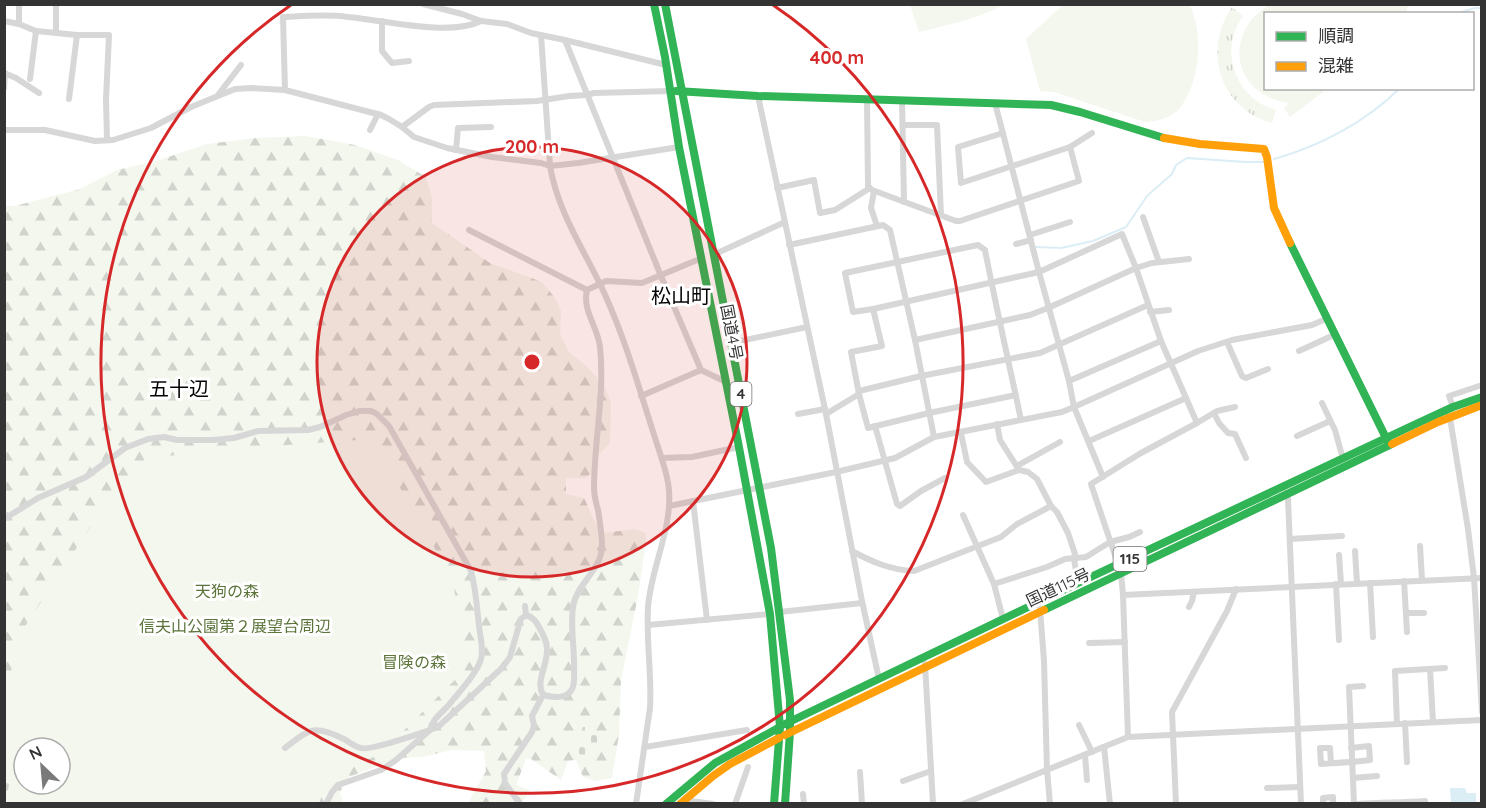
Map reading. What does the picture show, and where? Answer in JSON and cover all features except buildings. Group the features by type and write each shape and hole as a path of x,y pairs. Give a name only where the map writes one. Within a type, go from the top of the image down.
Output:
{"main road":[{"name":"国道4号","path":"654,4 666,61 679,147 770,614 779,705 779,738"},
{"name":"国道4号","path":"665,4 771,549 788,681 790,732"},
{"path":"671,91 758,96 1052,105 1076,110 1164,138 1205,145 1264,149 1274,208 1388,442"},
{"name":"国道115号","path":"666,804 715,763 790,722 879,679 924,662 1285,491 1388,442 1453,407 1482,397"},
{"name":"国道115号","path":"1285,491 1342,459 1482,405"},
{"name":"国道115号","path":"682,802 730,764 790,732 1003,620 1039,607 1078,583 1120,569"},
{"name":"4","path":"785,804 790,732"},
{"name":"4","path":"774,804 779,738"}],"street":[{"path":"19,4 19,24"},
{"path":"56,4 56,32"},
{"path":"423,4 481,21 507,24 531,33 666,61"},
{"path":"285,90 283,16 346,16 457,28 471,26 481,21"},
{"path":"4,21 36,31 109,35 107,140"},
{"path":"382,21 382,51 392,63 409,61"},
{"path":"30,79 36,31"},
{"path":"69,99 77,35"},
{"path":"541,35 553,181 559,200 617,322 662,458 669,490 669,506 648,606 648,662 651,694 636,804"},
{"path":"565,40 701,370 726,382"},
{"path":"218,96 241,65"},
{"path":"4,88 5,73 39,93"},
{"path":"4,130 45,130 94,141 107,140 125,137 151,128 191,107 235,89 285,90 378,114 389,118 414,137 456,150 550,166 679,147"},
{"path":"402,127 434,105 546,100 594,93 671,91"},
{"path":"758,96 879,679"},
{"path":"867,99 868,186 872,190 956,221 1079,181 1070,147"},
{"path":"902,100 904,202"},
{"path":"995,103 1069,381 1074,408 1103,477"},
{"path":"370,130 378,114"},
{"path":"903,125 937,125 941,215"},
{"path":"456,150 458,128 491,127"},
{"path":"1003,133 958,147 961,183 1070,147 1092,133"},
{"path":"777,188 814,180 820,213 835,210 872,190"},
{"path":"872,190 871,208 877,226"},
{"path":"1143,217 1159,262"},
{"path":"713,255 784,222"},
{"path":"1016,244 1070,222"},
{"path":"789,245 883,225 890,230 934,437"},
{"path":"469,230 587,290"},
{"path":"1021,420 1009,359 1000,322 992,282 985,250 978,245 845,273 853,312 873,309 992,282 1039,273 1122,234 1161,341 1197,423"},
{"path":"587,290 606,281 642,283 702,258"},
{"path":"915,340 1030,315 1136,268 1159,262 1189,259"},
{"path":"543,695 562,696 572,689 573,607 579,591 596,569 602,549 600,523 593,491 602,379 600,345 587,309 587,290"},
{"path":"798,414 825,412 859,392 921,376 1040,353 1149,308 1169,310"},
{"path":"873,309 882,346 851,352 868,428 1016,396"},
{"path":"669,506 895,458 934,437 1062,412 1198,351 1227,342 1311,325 1328,318"},
{"path":"731,343 807,327"},
{"path":"1299,351 1336,334"},
{"path":"1069,381 1161,341"},
{"path":"1227,342 1242,376 1246,378 1269,369"},
{"path":"641,396 701,370"},
{"path":"1453,407 1449,396 1482,385"},
{"path":"1089,441 1186,398"},
{"path":"1322,403 1335,430 1342,459"},
{"path":"1128,737 1120,569 1091,484 1217,411 1234,407"},
{"path":"4,519 38,498 86,477 125,448 148,439 164,437 177,440 213,440 234,438 258,431 308,430 359,411 371,411 383,419 471,571 482,657 459,692 431,724 430,730 381,770 338,785 326,804"},
{"path":"1214,413 1228,434 1234,434 1246,458"},
{"path":"1450,418 1478,578 1482,712"},
{"path":"1297,436 1330,421"},
{"path":"997,424 1000,440 1018,468 1028,472 1036,479 1051,506 1058,512 1076,554 1074,558 1078,583"},
{"path":"875,426 897,504 900,506 945,478"},
{"path":"961,433 967,462 986,482 1018,468 1060,442"},
{"path":"662,458 692,458 739,447"},
{"path":"1285,491 1290,539 1301,804"},
{"path":"693,501 707,620"},
{"path":"852,551 889,568 914,572 1001,537 1017,524 1051,506"},
{"path":"963,515 994,584 1003,620"},
{"path":"994,584 1065,559 1086,557 1110,542 1140,532"},
{"path":"1290,539 1342,536"},
{"path":"1420,546 1422,580"},
{"path":"1355,551 1357,583"},
{"path":"1339,555 1339,640"},
{"path":"1123,595 1478,578"},
{"path":"1404,581 1407,632"},
{"path":"1370,583 1373,638"},
{"path":"1176,804 1172,712 1236,590"},
{"path":"1189,607 1194,592"},
{"path":"780,612 862,603"},
{"path":"525,606 526,615"},
{"path":"1039,607 1044,661 1050,804"},
{"path":"1406,614 1424,613"},
{"path":"648,625 770,614"},
{"path":"526,615 536,621 546,639 547,656 540,689 543,695"},
{"path":"285,748 310,730 319,730 363,749 439,726 502,668 510,657 521,619 526,615"},
{"path":"1089,643 1125,642"},
{"path":"924,662 933,804"},
{"path":"1397,724 1395,671 1445,668"},
{"path":"1430,669 1433,722"},
{"path":"1363,686 1348,687 1356,804 1382,801 1398,803 1425,801"},
{"path":"520,804 505,783 504,774 532,732 534,726 532,716 543,695"},
{"path":"963,804 1128,737 1482,720"},
{"path":"1405,723 1407,762"},
{"path":"1079,724 1088,754 1087,780"},
{"path":"645,747 747,730"},
{"path":"1331,763 1370,760 1369,746 1351,748"},
{"path":"1104,747 1110,804"},
{"path":"735,804 748,767"},
{"path":"903,782 931,771"},
{"path":"860,772 862,804"},
{"path":"1353,778 1377,776"},
{"path":"1267,788 1300,787"},
{"path":"803,794 804,804"},
{"path":"1323,804 1323,798 1333,797 1333,804"},
{"path":"682,802 713,804"}],"green space":[{"path":"910,4 1003,5 973,18 919,32"},
{"path":"1064,4 1190,5 1197,29 1198,56 1193,82 1178,111 1162,119 1145,122 1054,92 1040,91 1026,39"},
{"path":"1269,4 1408,5 1406,12 1264,12 1264,90 1326,90 1290,117 1284,108 1289,103 1264,95 1246,77 1241,66 1239,54 1241,41 1250,21"},
{"path":"1232,7 1243,16 1232,44 1235,72 1250,95 1276,110 1272,123 1254,116 1240,105 1229,92 1221,76 1218,42 1223,24"},
{"path":"305,136 355,145 398,160 426,177 432,198 432,223 490,263 542,282 555,298 561,311 560,334 569,352 604,385 611,403 610,443 594,459 592,473 585,478 566,478 566,494 584,498 597,526 603,533 635,529 646,533 638,596 621,681 619,735 612,778 596,781 583,777 576,760 568,761 561,780 531,759 526,759 516,785 530,790 522,803 468,803 486,771 484,751 452,750 422,757 398,758 349,777 340,792 343,803 5,804 5,206 15,206 80,189 117,170 156,161 207,144 257,138"},
{"name":"信夫山公園第２展望台周辺","path":"372,439 453,580 465,670 379,755 331,774 319,803 6,803 9,784 5,782 5,694 22,631 106,503 146,458"},
{"path":"583,727 596,729 598,749 587,755 576,752 576,745"}],"shaded area":[{"path":"1450,788 1465,788 1467,793 1476,793 1476,803 1451,803"}],"waterway":[{"path":"1462,12 1482,8"},
{"path":"1274,159 1291,154 1342,131 1372,112 1398,90"},
{"path":"1035,247 1061,248 1093,241 1126,227 1147,196 1172,174 1176,165 1187,158 1266,162"}],"traffic: fast":[{"path":"654,4 679,147 770,614 780,727 774,804"},
{"path":"665,4 771,548 790,700 785,804"},
{"path":"676,91 758,96 1051,105 1164,138"},
{"path":"1290,243 1388,442"},
{"path":"785,724 1418,423 1482,397"},
{"path":"1044,610 1392,444"},
{"path":"666,804 715,763 780,727"}],"traffic: slow":[{"path":"1164,138 1200,144 1264,149 1274,208 1290,243"},
{"path":"1392,444 1438,422 1482,405"},
{"path":"785,735 1044,610"},
{"path":"680,804 730,764 779,738"}],"district":[{"name":"松山町","path":"681,296"},
{"name":"五十辺","path":"179,389"}],"park label":[{"name":"天狗の森","path":"227,591"},
{"name":"冒険の森","path":"414,662"}]}
